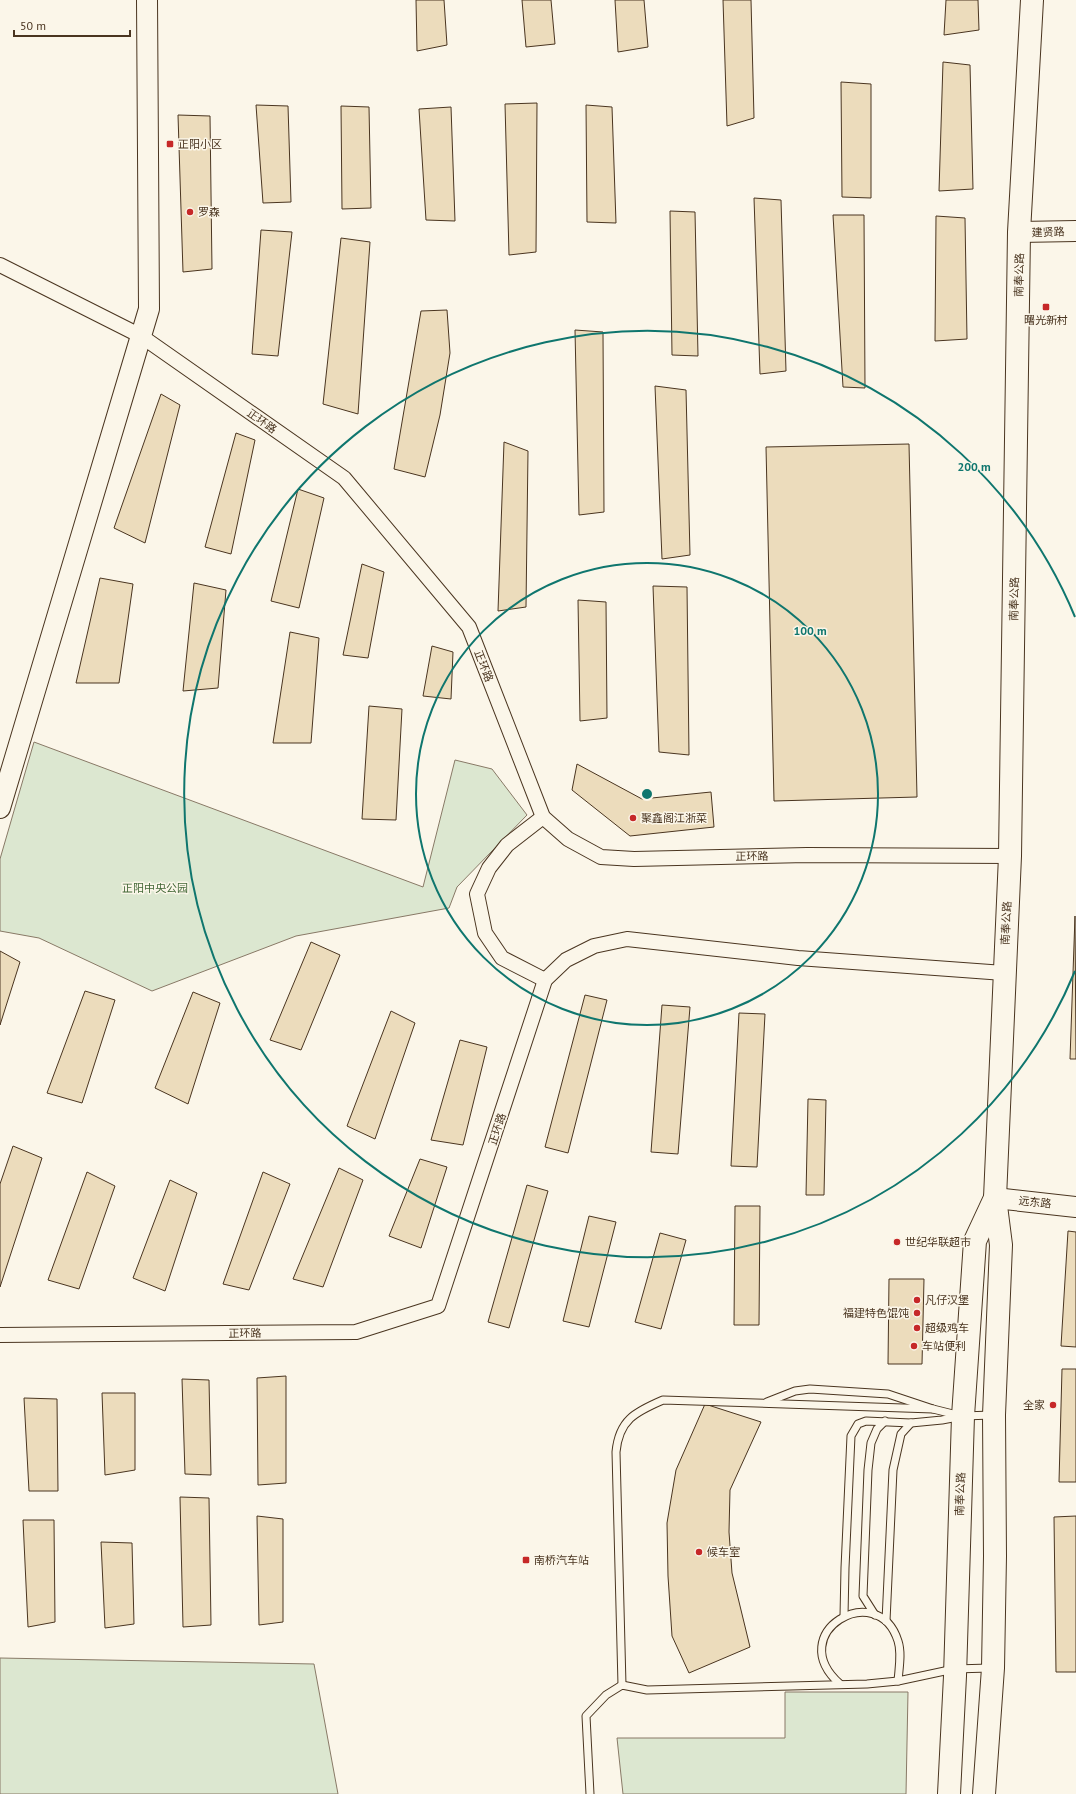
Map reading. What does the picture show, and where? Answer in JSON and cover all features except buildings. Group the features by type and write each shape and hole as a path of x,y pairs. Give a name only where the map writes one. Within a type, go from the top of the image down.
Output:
{"main road":[{"path":"0,808 149,309 148,0"},
{"name":"南奉公路","path":"984,1794 993,1668 995,1556 994,1415 1001,1245 995,1198 1010,856 1019,232 1032,0"},
{"name":"建贤路","path":"1019,232 1076,231"},
{"name":"南奉公路","path":"949,1794 963,1416 975,1241 995,1198"},
{"name":"远东路","path":"995,1198 1076,1207"}],"street":[{"name":"正环路","path":"0,265 140,336 344,478 469,627 543,818 568,839 601,857 634,859 806,855 1010,856"},
{"path":"543,818 507,845 489,868 477,894 485,933 502,958 545,980"},
{"name":"正环路","path":"0,1335 356,1332 438,1306 545,980 566,960 594,946 627,939 798,958 1004,972"}],"lane":[{"path":"764,1403 795,1391 810,1389 888,1394 933,1409 963,1416"},
{"path":"622,1685 621,1590 618,1562 616,1472 617,1442 622,1427 641,1409 663,1400 933,1409"},
{"path":"844,1616 850,1436 858,1424 866,1421 912,1423 963,1416 994,1415"},
{"path":"875,1615 863,1596 868,1470 871,1443 877,1428 886,1421"},
{"path":"886,1621 886,1579 893,1470 901,1434 912,1423"},
{"path":"840,1684 831,1675 824,1664 822,1651 824,1638 830,1627 839,1619 850,1613 863,1612 875,1615 886,1621 894,1631 898,1642 898,1681"},
{"path":"590,1794 586,1716 606,1695 622,1685 647,1690 859,1684 898,1681 954,1669 993,1668"}],"green space":[{"name":"正阳中央公园","path":"34,742 423,887 455,760 492,769 527,815 457,887 449,908 296,936 152,991 39,938 0,931 0,859"},
{"path":"0,1658 314,1664 338,1794 0,1794"},
{"path":"785,1692 908,1692 906,1794 623,1794 617,1738 785,1738"}],"place":[{"name":"正阳小区","path":"170,144"},
{"name":"罗森","path":"190,212"},
{"name":"曙光新村","path":"1046,307"},
{"name":"聚鑫阁江浙菜","path":"633,818"},
{"name":"世纪华联超市","path":"897,1242"},
{"name":"凡仔汉堡","path":"917,1300"},
{"name":"福建特色馄饨","path":"917,1313"},
{"name":"超级鸡车","path":"917,1328"},
{"name":"车站便利","path":"914,1346"},
{"name":"全家","path":"1053,1405"},
{"name":"候车室","path":"699,1552"},
{"name":"南桥汽车站","path":"526,1560"}]}
